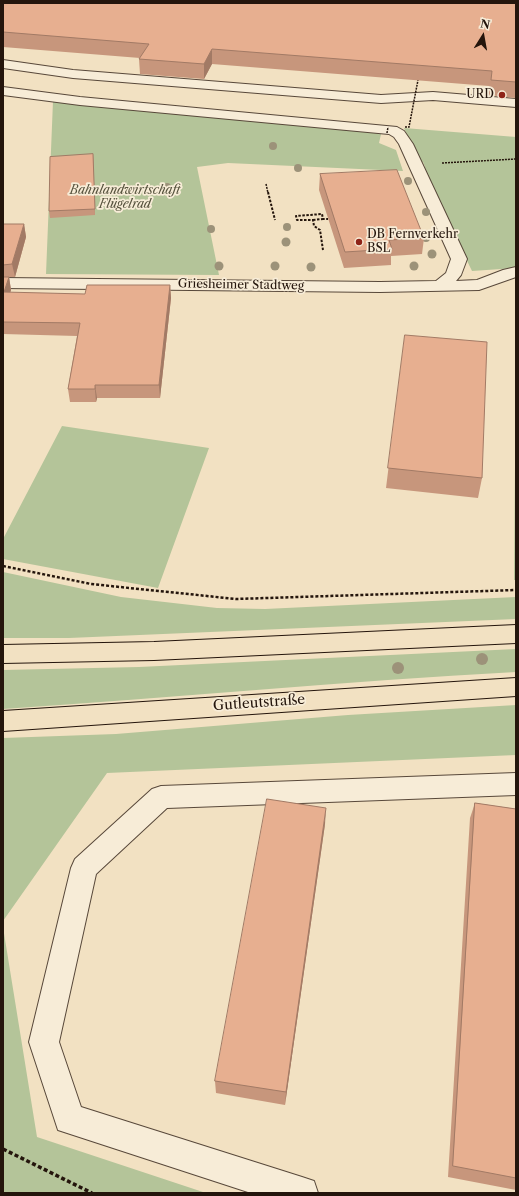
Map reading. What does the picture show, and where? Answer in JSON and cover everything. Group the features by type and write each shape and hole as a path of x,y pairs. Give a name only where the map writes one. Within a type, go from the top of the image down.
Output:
{"main road":[{"path":"3,654 154,651 516,634"},
{"name":"Gutleutstraße","path":"3,721 516,687"}],"street":[{"path":"3,64 73,74 381,99 433,96 516,103"},
{"path":"3,91 80,101 392,130 399,134 406,144 459,259 453,275 440,286"},
{"name":"Griesheimer Stadtweg","path":"3,283 380,287 440,286 479,285 508,273 516,272"},
{"path":"302,1193 70,1119 44,1042 84,868 161,798 398,787 516,784"}],"path":[{"path":"405,127 409,127 418,80"},
{"path":"387,133 388,127"},
{"path":"416,165 516,159"},
{"path":"266,184 275,220"},
{"path":"323,219 322,214 296,216 298,220 328,219"},
{"path":"313,220 314,226 320,230 323,250"},
{"path":"3,566 91,584 236,599 516,590"},
{"path":"3,1149 92,1193"}],"green space":[{"name":"Bahnlandwirtschaft Flügelrad","path":"53,101 382,130 379,143 396,150 403,171 228,163 197,167 219,275 46,274"},
{"path":"404,128 516,137 516,268 472,271 422,168 425,167 423,162 418,161"},
{"path":"516,352 516,580 514,580"},
{"path":"62,426 209,448 158,588 3,559 3,539"},
{"path":"3,572 121,597 217,608 265,609 516,597 516,619 69,638 3,638"},
{"path":"516,649 516,672 388,680 3,709 3,670 139,667"},
{"path":"516,705 516,755 107,773 3,921 3,738 116,734 348,715"},
{"path":"3,927 37,1137 206,1193 3,1193"}],"building":[{"path":"3,3 516,3 516,82 491,80 492,71 212,49 204,64 139,59 149,44 3,32"},
{"path":"93,154 95,209 49,211 50,157"},
{"path":"397,170 424,238 389,240 392,249 345,252 320,174"},
{"path":"3,224 24,224 12,264 3,265"},
{"path":"3,277 9,277 4,292 85,294 87,285 170,285 159,385 95,385 95,389 68,389 80,323 3,322"},
{"path":"405,335 487,342 482,478 388,468"},
{"path":"267,799 326,808 286,1092 215,1081"},
{"path":"475,803 516,809 516,1178 453,1166"}],"place":[{"name":"URD","path":"502,95"},
{"name":"DB Fernverkehr BSL","path":"359,242"}]}
